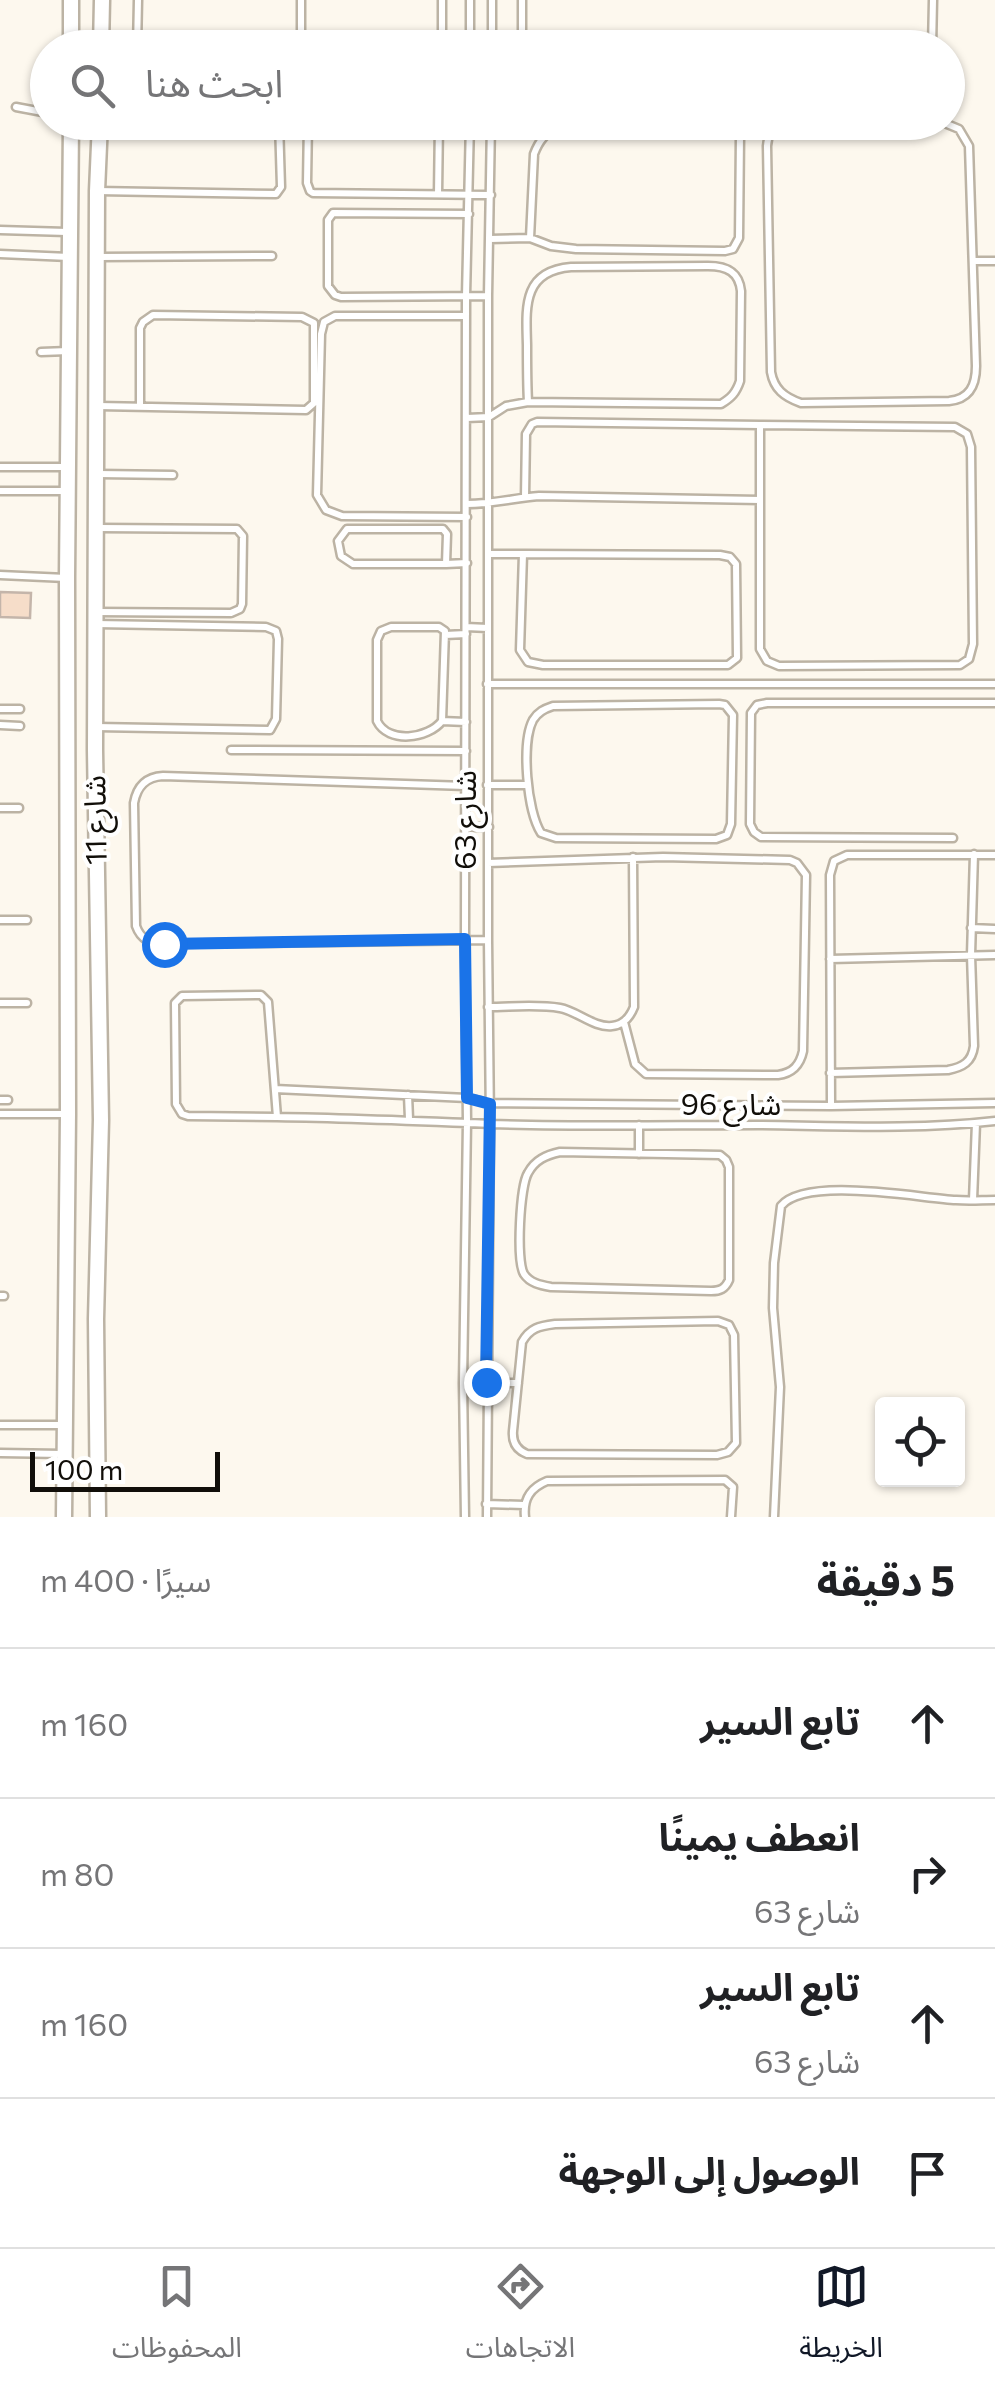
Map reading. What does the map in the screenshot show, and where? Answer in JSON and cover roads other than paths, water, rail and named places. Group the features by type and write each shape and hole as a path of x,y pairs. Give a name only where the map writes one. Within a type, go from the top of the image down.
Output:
{"street":[{"path":"71,0 71,30"},
{"path":"102,0 102,30"},
{"name":"شارع 11","path":"64,1517 71,140"},
{"name":"شارع 11","path":"98,1517 96,1320 102,1120 95,728 99,140"},
{"path":"69,257 98,258"}],"lane":[{"path":"137,30 138,0"},
{"path":"300,30 301,0"},
{"path":"442,0 442,30"},
{"path":"470,0 470,30"},
{"path":"492,0 492,30"},
{"path":"522,0 522,30"},
{"path":"932,30 933,0"},
{"path":"16,107 30,109"},
{"path":"98,191 276,194 281,188 280,140"},
{"path":"308,140 307,182 313,193 491,195"},
{"path":"438,194 439,140"},
{"name":"شارع 63","path":"465,1517 466,296 470,140"},
{"name":"شارع 63","path":"487,1517 491,140"},
{"path":"530,238 534,154 541,140"},
{"path":"490,239 530,238 576,249 734,249 740,233 740,140"},
{"path":"767,140 771,372 780,392 801,403 959,400 975,383 969,146 965,140"},
{"path":"469,214 331,214 328,286 341,297 488,296"},
{"path":"0,230 68,232"},
{"path":"0,254 69,257"},
{"path":"98,258 272,256"},
{"path":"973,261 995,262"},
{"path":"467,418 489,418 506,406 528,402 721,404 730,399 740,381 740,282 736,274 719,266 571,267 549,272 540,278 528,298 528,402"},
{"path":"466,316 335,316 324,322 320,334 318,495 326,510 342,516 467,516"},
{"path":"97,406 140,407 300,410 311,408 314,322 302,317 147,317 140,328 140,407"},
{"path":"41,352 70,351"},
{"path":"526,497 526,434 537,422 760,424 955,427 967,434 971,447 973,644 969,659 960,665 779,666 766,661 760,650 760,424"},
{"path":"0,467 68,467"},
{"path":"97,474 173,475"},
{"path":"0,491 68,491"},
{"path":"467,504 526,497 760,500"},
{"path":"96,618 236,612 242,604 244,536 237,529 98,528"},
{"path":"446,564 447,534 443,530 346,530 338,541 341,556 354,564 446,564 467,563"},
{"path":"489,554 523,554 730,556 736,564 737,658 728,665 528,662 520,650 523,554"},
{"path":"0,575 68,578"},
{"path":"95,728 270,730 276,719 278,639 273,629 260,626 96,618"},
{"path":"391,626 441,627 445,634 442,721 422,735 391,734 380,727 376,640 382,631 391,626"},
{"path":"445,634 488,628"},
{"path":"488,684 995,684"},
{"path":"953,838 760,837 750,824 750,713 757,705 767,703 995,703"},
{"path":"719,704 733,715 731,824 722,838 548,837 541,833 532,816 528,785 531,725 539,712 552,706 719,704"},
{"path":"0,709 20,709"},
{"path":"442,721 466,722"},
{"path":"0,726 20,726"},
{"path":"231,750 466,751"},
{"path":"466,786 154,777 140,786 134,803 136,926 148,942 164,944 488,940"},
{"path":"487,784 528,785"},
{"path":"0,808 19,808"},
{"path":"466,827 488,827"},
{"path":"830,1073 948,1070 964,1066 973,1054 974,854"},
{"path":"831,1106 830,870 838,858 847,855 995,855"},
{"path":"488,863 634,858 790,860 802,868 806,875 803,1051 798,1065 786,1074 654,1076 636,1064 624,1022"},
{"path":"488,1007 560,1008 612,1026 631,1016 634,858"},
{"path":"0,920 27,920"},
{"path":"971,928 995,929"},
{"path":"830,959 995,954"},
{"name":"شارع 96","path":"995,1103 490,1104 467,1098 275,1090 265,997 182,996 173,1006 176,1104 188,1116 490,1124 878,1126 995,1122"},
{"path":"0,1003 27,1002"},
{"path":"275,1090 277,1117"},
{"path":"408,1095 409,1119"},
{"path":"0,1114 68,1114"},
{"path":"974,1200 976,1124"},
{"path":"639,1125 639,1154"},
{"path":"560,1152 639,1154 712,1154 726,1160 726,1287 718,1291 551,1288 527,1278 520,1263 523,1184 530,1168 544,1157 560,1152"},
{"path":"774,1517 780,1387 773,1308 780,1206 796,1196 845,1191 995,1200"},
{"path":"724,1322 734,1335 736,1443 728,1452 717,1455 527,1454 517,1448 513,1437 518,1383 522,1342 535,1327 724,1322"},
{"path":"463,1383 518,1383"},
{"path":"0,1425 63,1425"},
{"path":"0,1453 63,1454"},
{"path":"524,1517 524,1505 532,1490 547,1481 725,1480 732,1488 731,1517"},
{"path":"486,1504 524,1505"}]}
